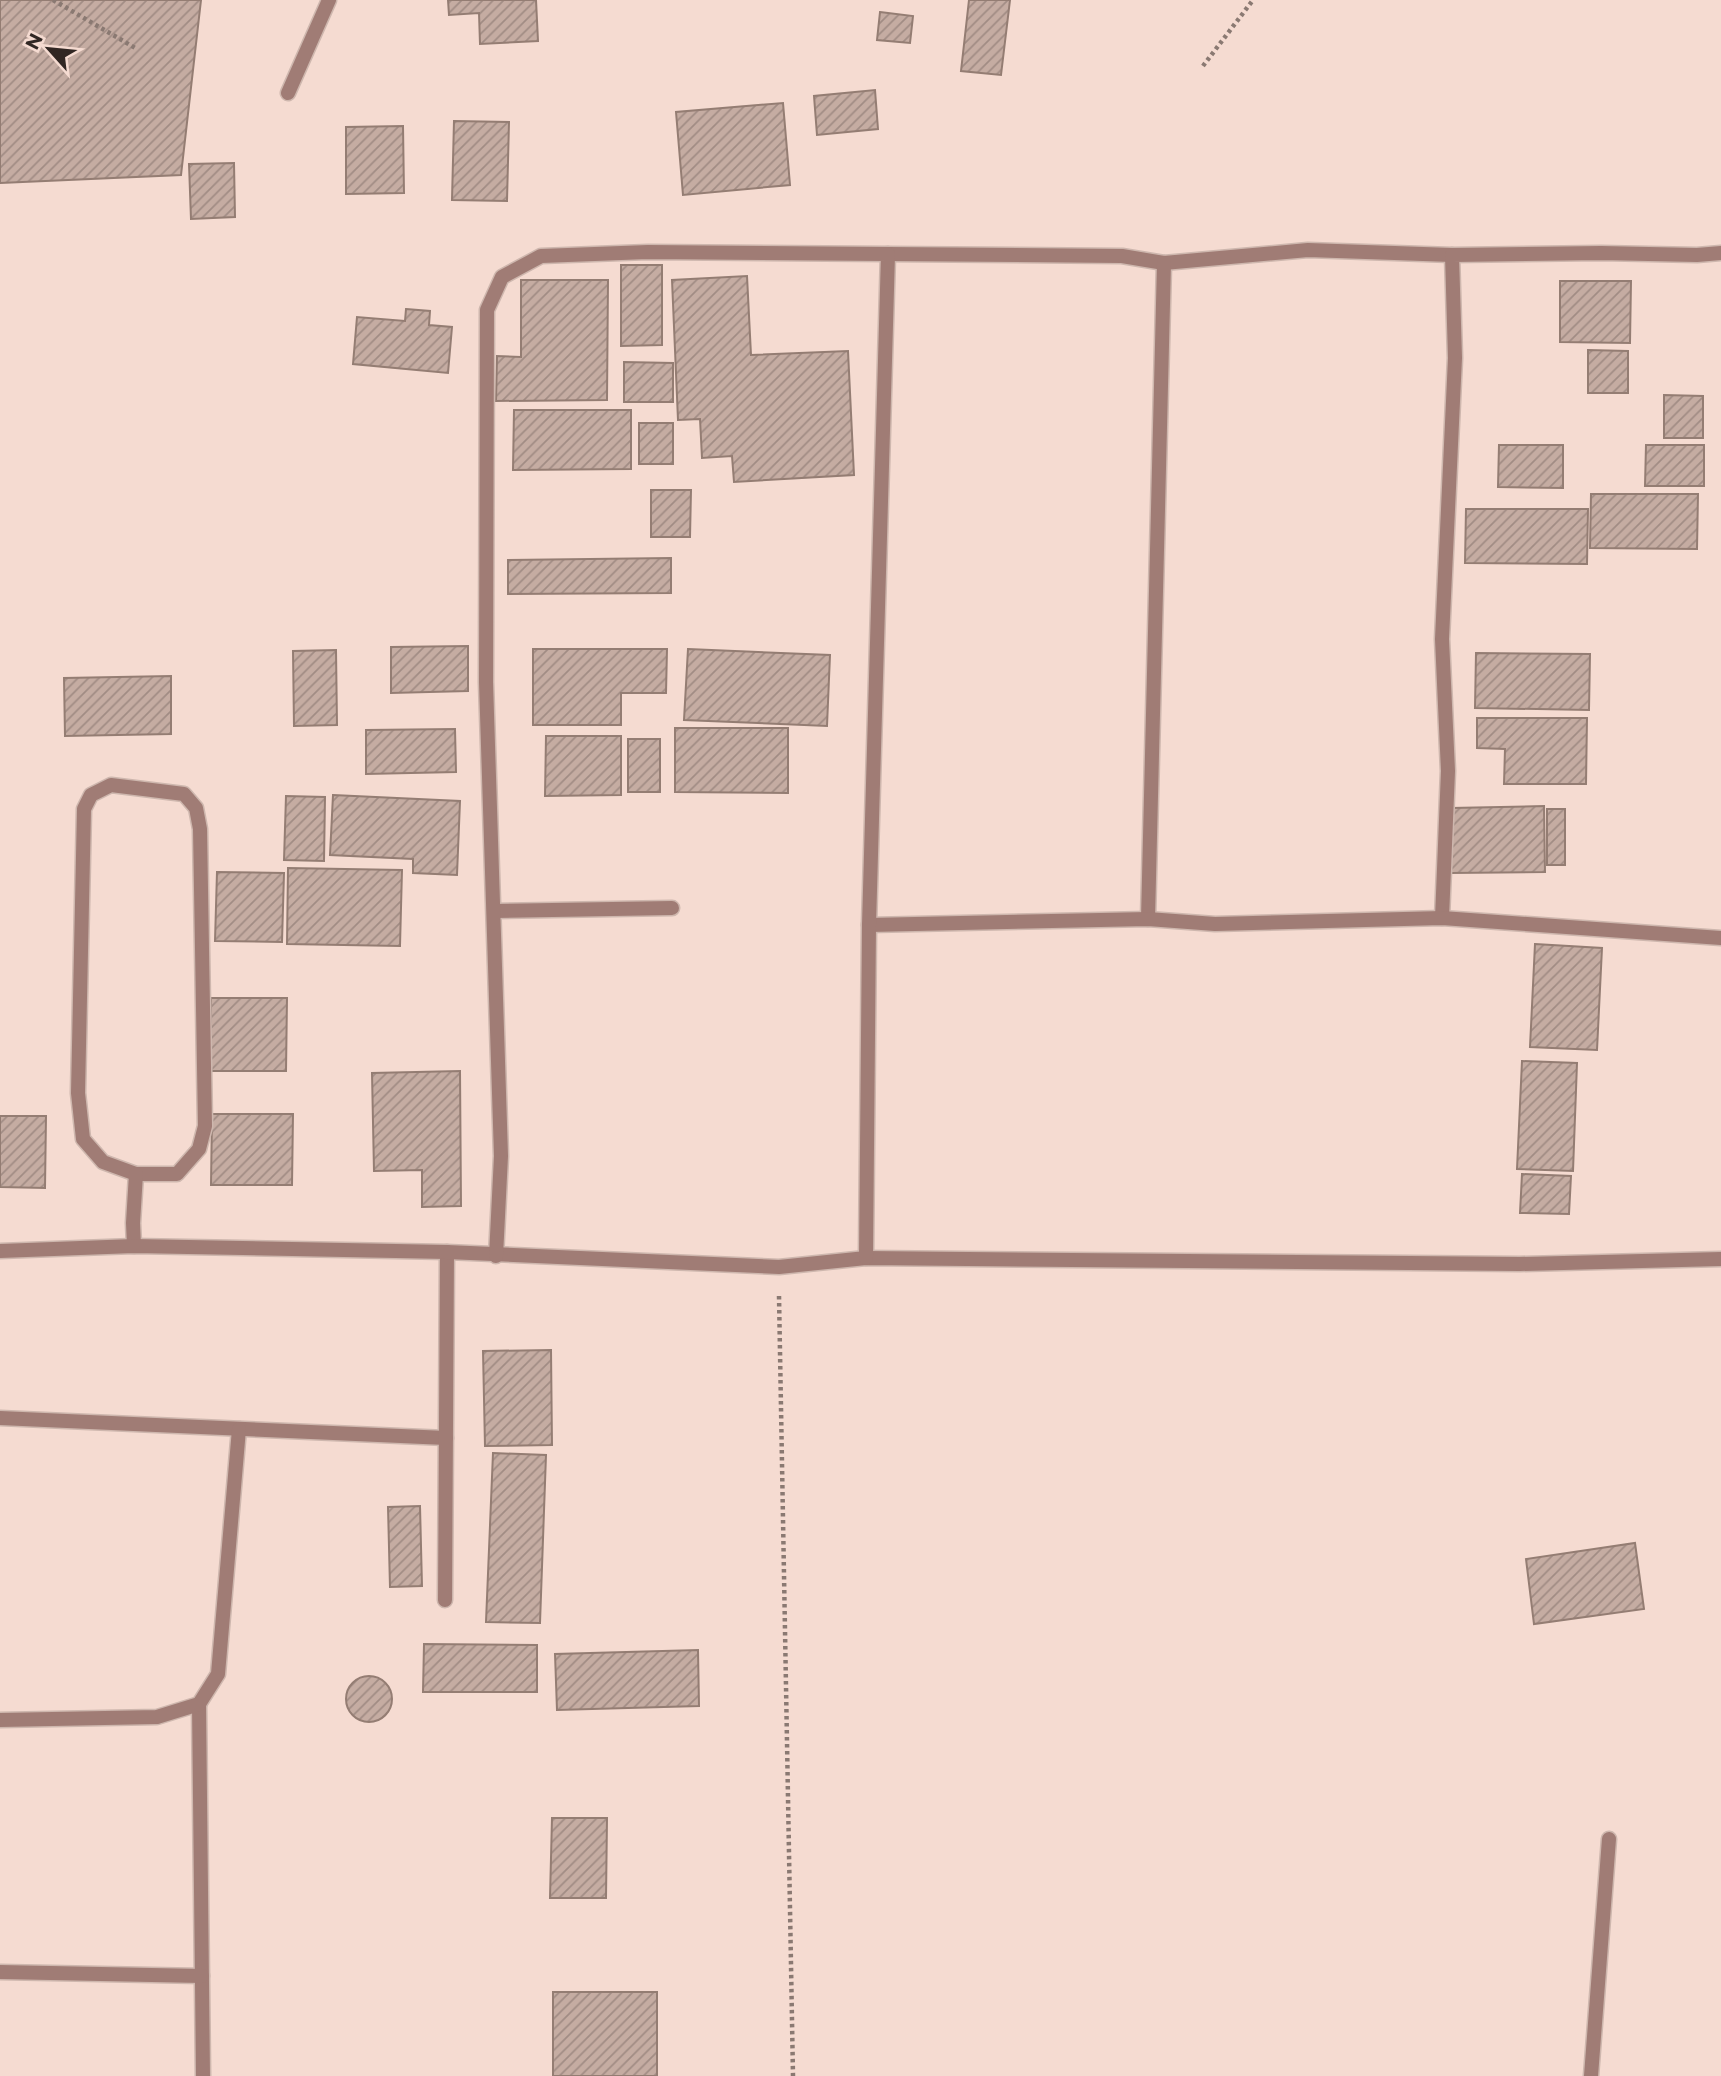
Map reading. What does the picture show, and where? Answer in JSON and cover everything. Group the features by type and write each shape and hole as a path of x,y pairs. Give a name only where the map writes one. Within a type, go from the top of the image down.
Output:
{"street":[{"path":"288,93 328,0"},
{"path":"496,1256 501,1156 486,682 487,310 502,277 541,256 648,252 1122,256 1164,263 1308,250 1452,255 1601,253 1697,256 1721,253"},
{"path":"866,1258 869,925 888,254"},
{"path":"1442,918 1448,771 1442,639 1455,358 1452,255"},
{"path":"1148,919 1164,263"},
{"path":"111,785 184,794 196,808 200,829 205,1126 199,1149 177,1174 136,1174 103,1162 83,1139 78,1093 84,809 91,795 111,785"},
{"path":"495,911 672,908"},
{"path":"869,925 1148,919 1215,924 1442,918 1721,938"},
{"path":"135,1246 133,1223 136,1174"},
{"path":"0,1251 135,1246 447,1252 779,1267 866,1258 1520,1264 1721,1259"},
{"path":"445,1600 447,1252"},
{"path":"0,1418 446,1438"},
{"path":"203,2076 199,1704 218,1674 239,1429"},
{"path":"0,1720 157,1717 199,1704"},
{"path":"1591,2076 1609,1839"},
{"path":"0,1972 202,1976"}],"path":[{"path":"53,0 137,49"},
{"path":"1203,66 1252,0"},
{"path":"779,1267 793,2076"}],"building":[{"path":"0,0 201,0 181,175 0,183"},
{"path":"448,0 536,0 538,41 480,44 479,13 449,15"},
{"path":"969,0 1010,0 1001,75 961,71"},
{"path":"880,12 913,16 910,43 877,40"},
{"path":"875,90 878,129 817,135 814,96"},
{"path":"783,103 790,185 683,195 676,112"},
{"path":"454,121 509,122 507,201 452,200"},
{"path":"403,126 404,193 346,194 346,127"},
{"path":"234,163 235,217 191,219 189,164"},
{"path":"621,265 662,265 662,345 621,346"},
{"path":"747,276 751,355 848,351 854,475 734,482 732,456 702,458 700,419 678,420 672,280"},
{"path":"521,280 608,280 607,400 496,401 497,356 521,357"},
{"path":"1560,281 1631,281 1630,343 1560,342"},
{"path":"406,309 430,311 429,325 452,327 448,373 353,364 357,317 405,321"},
{"path":"1588,350 1628,351 1628,393 1588,393"},
{"path":"624,362 673,363 673,402 624,402"},
{"path":"1664,395 1703,396 1703,438 1664,438"},
{"path":"514,410 631,410 631,469 513,470"},
{"path":"639,423 673,423 673,464 639,464"},
{"path":"1499,445 1563,445 1563,488 1498,487"},
{"path":"1646,445 1704,445 1704,486 1645,486"},
{"path":"651,490 691,490 690,537 651,537"},
{"path":"1591,494 1698,494 1697,549 1590,548"},
{"path":"1466,509 1588,509 1587,564 1465,563"},
{"path":"671,558 671,593 508,594 508,560"},
{"path":"468,646 468,691 391,693 391,647"},
{"path":"533,649 667,649 666,693 621,693 621,725 533,725"},
{"path":"688,649 830,655 827,726 684,720"},
{"path":"336,650 337,725 294,726 293,651"},
{"path":"1476,653 1590,654 1589,710 1475,708"},
{"path":"171,676 171,734 65,736 64,678"},
{"path":"1477,718 1587,718 1586,784 1504,784 1505,749 1477,748"},
{"path":"675,728 788,728 788,793 675,792"},
{"path":"455,729 456,772 366,774 366,730"},
{"path":"546,736 621,736 621,795 545,796"},
{"path":"628,739 660,739 660,792 628,792"},
{"path":"333,795 460,801 457,875 413,873 413,859 330,855"},
{"path":"286,796 325,797 324,861 284,860"},
{"path":"1544,806 1545,872 1451,873 1451,808"},
{"path":"1547,809 1565,809 1565,865 1547,865"},
{"path":"288,868 402,870 400,946 287,944"},
{"path":"217,872 284,873 282,942 215,941"},
{"path":"1535,944 1602,948 1597,1050 1530,1047"},
{"path":"211,998 287,998 286,1071 210,1071"},
{"path":"1522,1061 1577,1063 1573,1171 1517,1169"},
{"path":"460,1071 461,1206 422,1207 422,1170 374,1171 372,1073"},
{"path":"212,1114 293,1114 292,1185 211,1185"},
{"path":"0,1116 46,1116 45,1188 0,1187"},
{"path":"1522,1174 1571,1176 1569,1214 1520,1213"},
{"path":"551,1350 552,1445 485,1446 483,1351"},
{"path":"493,1453 546,1455 540,1623 486,1622"},
{"path":"420,1506 422,1586 390,1587 388,1507"},
{"path":"1635,1543 1644,1609 1534,1624 1526,1559"},
{"path":"424,1644 537,1645 537,1692 423,1692"},
{"path":"698,1650 699,1706 557,1710 555,1654"},
{"path":"369,1676 385,1683 392,1699 385,1715 369,1722 353,1715 346,1699 353,1683"},
{"path":"552,1818 607,1818 606,1898 550,1898"},
{"path":"553,1992 657,1992 657,2076 553,2076"}]}
